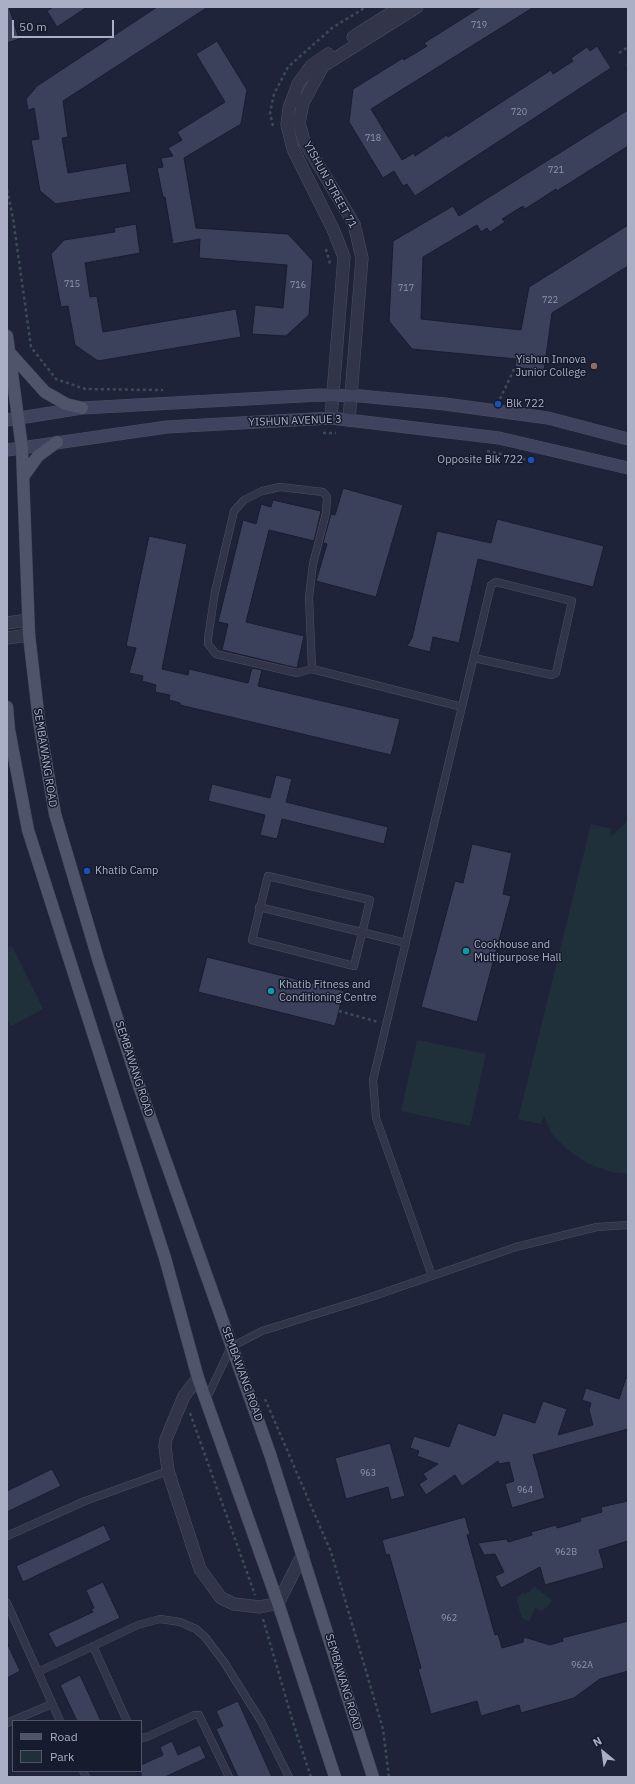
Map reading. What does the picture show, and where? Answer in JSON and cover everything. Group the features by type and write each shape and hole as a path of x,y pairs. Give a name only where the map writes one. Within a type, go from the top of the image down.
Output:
{"main road":[{"name":"SEMBAWANG ROAD","path":"7,336 12,419 22,448 29,635 38,721 55,814 99,962 139,1086 270,1454 373,1777"},
{"path":"9,352 45,392 66,404 82,408"},
{"path":"12,419 82,408 351,396 445,404 548,418 628,439"},
{"name":"YISHUN AVENUE 3","path":"7,450 167,427 331,418 493,437 628,468"},
{"path":"23,477 38,456 57,442"},
{"path":"7,707 28,830 165,1258 198,1378 240,1492 335,1777"}],"street":[{"name":"YISHUN STREET 71","path":"331,418 344,256 336,234 293,149 287,125 289,108 298,84 311,66 400,7"},
{"name":"YISHUN STREET 71","path":"349,420 362,258 354,224 304,141 299,123 303,103 323,66 417,7"},
{"path":"336,234 354,224"},
{"path":"7,623 28,620"},
{"path":"7,638 29,635"},
{"path":"198,1378 184,1396 166,1439 168,1471 200,1569 221,1598 234,1604 260,1607 278,1603 303,1554"}],"lane":[{"path":"312,669 308,597 313,564 326,513 327,497 323,492 316,491 280,488 262,491 244,500 234,511 215,592 208,644 216,654 224,658 297,673 312,669 462,707"},
{"path":"432,1276 376,1118 373,1080 462,707 474,658 493,583 496,582 572,601 556,674 474,658"},
{"path":"268,876 370,900 354,966 252,940 259,907 268,876"},
{"path":"259,907 406,943"},
{"path":"206,1401 231,1346 262,1331 516,1247 597,1227 628,1225"},
{"path":"7,1536 85,1502 168,1471"},
{"path":"7,1603 60,1720"},
{"path":"38,1672 138,1625 160,1619 180,1622 196,1629 205,1637 224,1662 261,1721 289,1777"},
{"path":"93,1646 127,1720"},
{"path":"14,1720 52,1704"},
{"path":"142,1738 147,1737 194,1715 199,1715 226,1776"}],"path":[{"path":"619,53 628,47"},
{"path":"7,190 13,218 31,347 56,379 84,389 169,390"},
{"path":"497,411 498,404 515,367"},
{"path":"320,433 340,433"},
{"path":"482,449 536,461"},
{"path":"339,1011 386,1025"},
{"path":"263,1392 330,1552 384,1729 389,1777"},
{"path":"184,1396 260,1607 295,1729 311,1777"}],"green space":[{"path":"628,821 628,1174 611,1172 587,1163 578,1157 568,1150 552,1134 544,1116 541,1124 518,1119 591,824 611,829 610,837"},
{"path":"12,946 43,1009 11,1026 7,1018 7,948"},
{"path":"417,1040 486,1054 470,1126 401,1111"},
{"path":"534,1586 552,1600 547,1607 541,1611 535,1608 529,1622 522,1618 516,1598 523,1593 525,1594 529,1592"}],"building":[{"path":"9,7 19,39 7,43 7,8"},
{"path":"53,7 87,7 57,27 47,11"},
{"path":"157,7 208,7 63,101 68,137 62,138 68,173 126,163 131,192 56,204 40,191 31,140 39,139 34,108 28,110 26,99 37,86"},
{"path":"481,7 534,7 371,109 402,160 414,153 415,156 447,135 448,137 551,70 553,74 573,61 571,58 587,47 590,51 597,46 611,68 415,196 407,184 403,186 394,171 383,178 349,122 353,89 403,58 404,60 427,46 424,43"},
{"path":"217,41 247,90 241,124 184,158 196,228 288,234 313,261 309,315 286,336 252,334 255,305 283,308 287,265 199,258 200,239 173,244 165,197 163,197 157,168 163,167 161,158 173,156 168,148 182,140 177,132 225,102 196,54"},
{"path":"628,110 628,146 557,191 556,189 525,209 523,206 502,219 505,222 490,232 487,228 481,232 477,225 423,257 421,319 521,330 529,287 628,225 628,266 552,313 544,371 515,367 516,359 412,349 389,321 393,241 453,206 459,216"},
{"path":"136,224 140,253 85,263 90,297 97,296 103,332 236,309 241,337 98,361 75,345 68,306 61,307 51,254 64,240 115,232 114,228"},
{"path":"343,488 403,505 376,597 316,581 327,544 323,543 331,514 335,515"},
{"path":"273,500 321,511 314,541 269,530 246,622 304,636 297,668 222,650 228,624 218,622 243,520 256,524 261,504 271,507"},
{"path":"497,519 604,546 593,587 478,559 459,643 433,637 430,652 407,646 412,638 437,531 491,543"},
{"path":"149,536 187,544 162,669 188,675 189,669 248,683 252,668 262,670 258,686 400,719 391,755 180,705 180,703 169,700 170,695 155,692 156,685 142,681 143,676 129,673 136,648 126,646"},
{"path":"276,775 292,779 286,802 388,827 384,844 282,819 277,839 260,835 265,815 208,801 212,784 270,798"},
{"name":"Cookhouse and Multipurpose Hall","path":"472,844 512,853 503,894 511,896 477,1022 421,1007 455,881 463,883"},
{"name":"Khatib Fitness and Conditioning Centre","path":"207,957 344,991 335,1026 198,992"},
{"path":"626,1378 628,1379 628,1429 533,1455 545,1498 512,1508 505,1484 514,1481 509,1462 499,1464 498,1461 462,1486 455,1475 426,1495 419,1484 427,1479 423,1474 438,1464 417,1456 419,1451 410,1448 414,1436 449,1447 458,1423 495,1436 503,1413 535,1423 543,1401 567,1409 558,1435 593,1425 589,1410 591,1403 582,1400 586,1388 619,1399"},
{"path":"390,1443 405,1496 391,1500 388,1487 346,1499 335,1458"},
{"path":"52,1469 61,1486 7,1512 7,1491"},
{"path":"628,1501 628,1541 599,1550 604,1568 545,1585 540,1567 501,1588 495,1576 504,1572 495,1554 484,1555 478,1543 507,1539 508,1542 532,1535 531,1532 556,1525 557,1528 581,1521 580,1518 602,1512 601,1507"},
{"path":"465,1517 470,1534 467,1535 495,1635 498,1634 502,1648 523,1642 524,1637 550,1645 563,1641 562,1638 628,1621 628,1671 600,1679 574,1698 521,1713 519,1705 481,1716 477,1701 431,1714 418,1669 421,1668 397,1582 389,1554 386,1555 382,1540"},
{"path":"104,1525 111,1540 23,1582 16,1566"},
{"path":"103,1582 120,1618 56,1648 48,1633 93,1612 91,1609 94,1608 86,1590"},
{"path":"7,1643 20,1671 7,1678"},
{"path":"80,1675 101,1720 77,1720 60,1685"},
{"path":"238,1701 272,1777 238,1777 216,1729 223,1726 216,1711"},
{"path":"172,1741 178,1755 200,1745 206,1758 165,1777 141,1777 142,1765 163,1755 160,1747"}],"place":[{"name":"Yishun Innova Junior College","path":"594,366"},
{"name":"Blk 722","path":"498,404"},
{"name":"Opposite Blk 722","path":"531,460"},
{"name":"Khatib Camp","path":"87,871"},
{"name":"Cookhouse and Multipurpose Hall","path":"466,951"},
{"name":"Khatib Fitness and Conditioning Centre","path":"271,991"}]}
